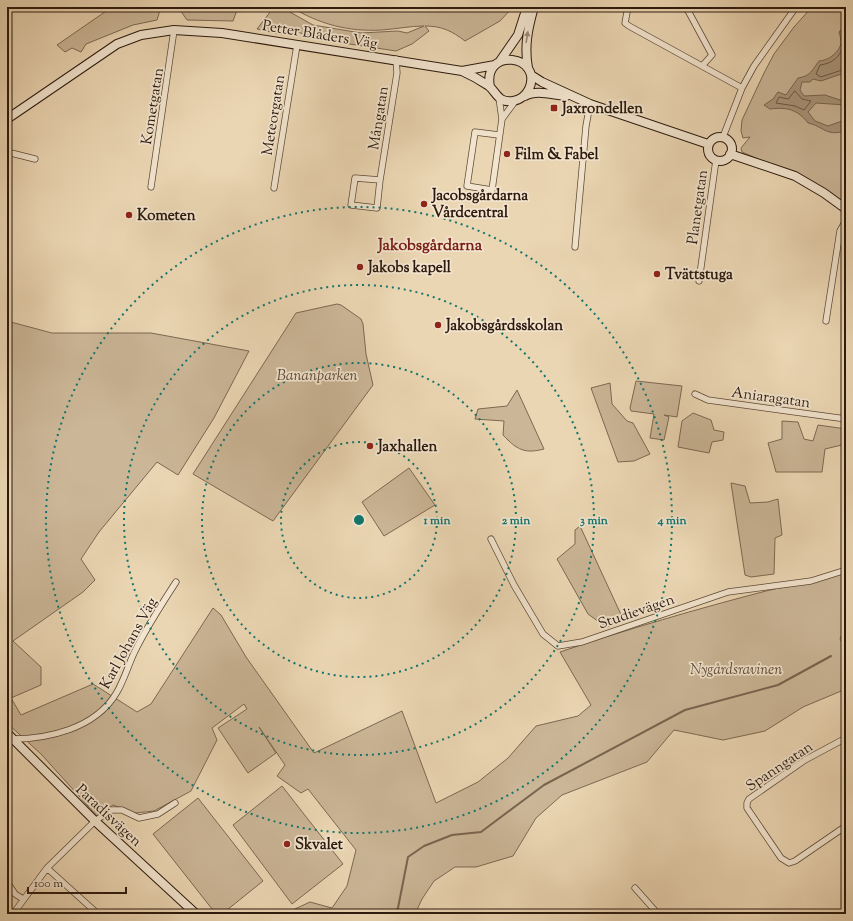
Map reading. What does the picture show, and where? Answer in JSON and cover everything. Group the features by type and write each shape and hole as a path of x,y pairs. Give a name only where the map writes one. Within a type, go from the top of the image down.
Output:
{"street":[{"path":"527,7 518,35 490,75 490,87 499,98 504,100 516,100 529,93 575,98"},
{"path":"524,96 530,86 525,52 534,7"},
{"path":"628,7 625,23 742,88"},
{"path":"686,7 712,55 702,66"},
{"path":"723,137 742,88 754,66 796,7"},
{"name":"Petter Blåders Väg","path":"7,119 117,44 141,35 174,30 222,33 396,59 462,71 490,87"},
{"name":"Kometgatan","path":"151,187 174,30"},
{"name":"Meteorgatan","path":"274,188 297,45"},
{"name":"Mångatan","path":"380,180 355,178 351,205 377,208 397,73 396,59"},
{"path":"498,63 512,59 518,60 529,71 575,98 708,144"},
{"name":"Petter Blåders Väg","path":"462,71 498,63"},
{"path":"499,98 502,119 492,190 467,186 475,132 499,135"},
{"path":"502,119 516,100"},
{"path":"575,247 586,126 590,104"},
{"path":"723,137 731,144 730,154 726,159 716,160 708,152 708,144 712,139 723,137"},
{"path":"7,152 35,159"},
{"path":"730,154 794,176 824,193 846,209"},
{"name":"Planetgatan","path":"699,281 716,160"},
{"path":"826,321 840,230 846,220"},
{"name":"Aniaragatan","path":"695,394 708,400 846,419"},
{"name":"Studievägen","path":"491,539 514,585 543,634 558,646 582,642 728,592 811,581 846,570"},
{"name":"Karl Johans Väg","path":"10,739 50,736 65,732 92,718 101,711 116,693 135,652 156,613 176,582"},
{"name":"Paradisvägen","path":"7,733 10,739 75,802 196,914"},
{"name":"Spanngatan","path":"846,738 805,760 750,799 747,803 747,808 781,858 789,863 795,862 846,826"},
{"path":"13,914 23,898 47,868 95,821 110,810 122,810 139,818 158,814 175,803"},
{"path":"47,868 95,913"},
{"path":"7,882 15,894 23,898"},
{"path":"635,888 658,914"}],"green space":[{"path":"112,7 161,7 157,20 133,25 86,44 81,52 72,48 65,52 57,45"},
{"path":"178,7 238,7 233,21 187,20"},
{"path":"274,7 281,7 313,25 361,33 398,31 407,33 424,26 382,30 357,30 334,26 312,18 291,7 513,7 500,21 465,41 456,34 446,30 437,27 425,26 429,31 412,44 396,51 310,38 297,31 288,30 281,34 257,29"},
{"path":"812,7 846,7 846,205 798,176 742,152 741,148 750,137 743,138 741,131 742,120 764,73 774,54 794,27"},
{"name":"Bananparken","path":"337,304 341,305 361,319 363,324 366,354 373,385 273,521 193,474 296,313"},
{"name":"Nygårdsravinen","path":"7,321 52,333 151,333 249,351 214,418 178,475 157,462 99,532 81,559 95,580 83,592 13,641 41,667 41,685 11,698 21,715 93,684 137,712 151,704 213,608 221,615 246,657 314,753 402,711 436,803 478,782 508,758 536,726 578,716 591,705 560,652 637,627 714,605 846,572 846,625 840,639 846,650 846,689 803,707 765,731 723,740 674,730 647,762 562,795 536,818 513,856 476,867 455,867 434,881 422,899 415,914 284,914 310,902 332,908 347,886 356,850 308,789 301,793 277,776 285,765 259,727 276,753 248,773 218,728 247,709 244,704 212,728 217,740 191,791 154,811 135,813 113,805 97,816 41,754 7,723"},
{"path":"636,381 682,386 677,417 664,415 669,417 664,440 650,438 654,414 631,411 630,408"},
{"path":"610,383 612,404 627,421 633,423 650,454 634,461 618,462 591,388"},
{"path":"517,390 544,449 526,451 517,447 503,435 504,421 475,419 478,409 507,406"},
{"path":"693,413 711,420 714,430 724,432 723,440 712,442 709,453 678,447 682,421"},
{"path":"782,421 798,422 804,439 813,441 818,425 846,429 846,444 825,449 822,472 776,472 768,443 782,439"},
{"path":"409,468 435,505 384,536 362,502"},
{"path":"731,483 745,486 750,503 768,502 778,499 782,535 775,538 774,574 751,577 745,575"},
{"path":"580,526 624,621 606,627 588,614 557,559 575,544 575,530"},
{"name":"Skvalet","path":"282,786 343,864 292,904 233,825"},
{"name":"Skvalet","path":"198,798 263,881 222,914 216,914 153,834"}],"water":[{"path":"846,24 846,77 844,73 821,81 813,79 810,82 802,82 800,90 804,96 825,95 846,102 846,105 816,103 808,112 815,121 828,126 842,121 846,117 846,130 835,133 826,131 808,123 796,112 782,108 770,109 764,105 773,99 778,92 786,95 798,78 806,76 813,70 819,61 822,61 836,53 841,43 839,32"}],"waterway":[{"path":"393,914 398,908 408,857 424,846 452,835 481,832 544,785 685,710 778,685 831,656"}],"place":[{"name":"Jaxrondellen","path":"554,108"},
{"name":"Film & Fabel","path":"507,154"},
{"name":"Jacobsgårdarna Vårdcentral","path":"424,204"},
{"name":"Kometen","path":"129,215"},
{"name":"Jakobs kapell","path":"360,267"},
{"name":"Tvättstuga","path":"657,274"},
{"name":"Jakobsgårdsskolan","path":"438,325"},
{"name":"Jaxhallen","path":"370,446"},
{"name":"Skvalet","path":"287,844"}],"district":[{"name":"Jakobsgårdarna","path":"430,244"}]}
